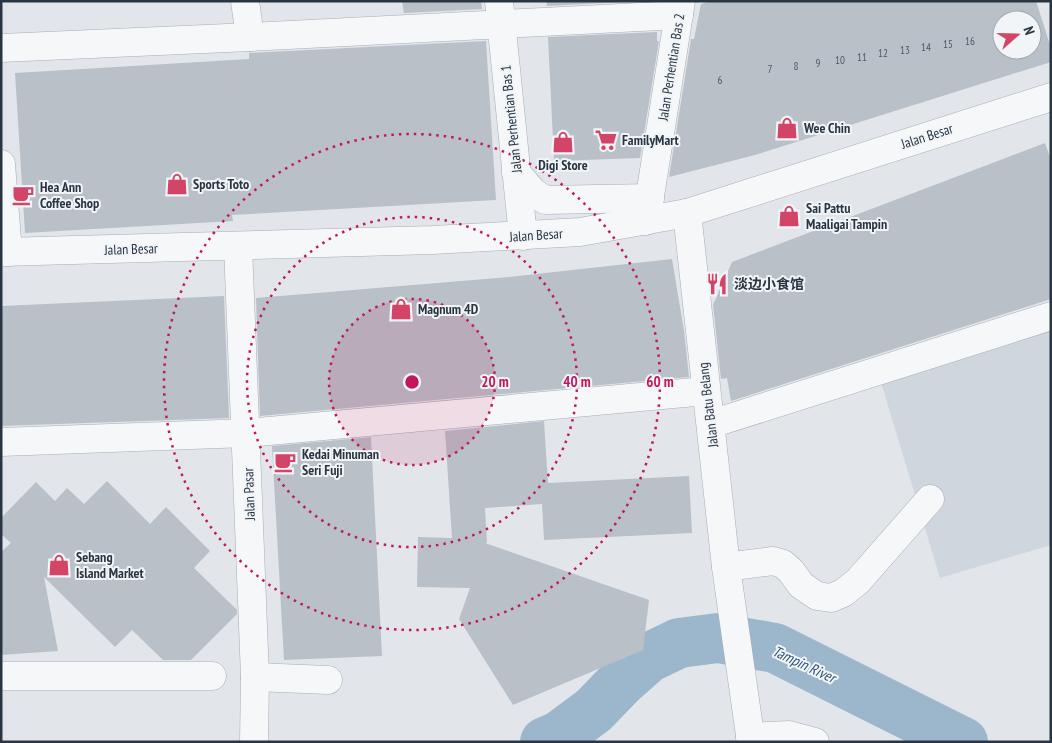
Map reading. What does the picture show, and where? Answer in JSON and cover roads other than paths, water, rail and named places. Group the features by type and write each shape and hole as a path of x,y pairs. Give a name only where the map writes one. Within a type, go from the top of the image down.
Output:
{"street":[{"path":"241,38 245,1"},
{"path":"1,48 241,38 500,13 680,8"},
{"name":"Jalan Perhentian Bas 2","path":"648,210 680,8"},
{"name":"Jalan Perhentian Bas 1","path":"500,13 523,236"},
{"name":"Jalan Besar","path":"5,252 433,240 580,232 648,210 688,213 1051,97"},
{"path":"1,164 5,252"},
{"path":"516,172 533,192 545,200 648,210"},
{"name":"Jalan Batu Belang","path":"688,213 726,567 750,739"},
{"name":"Jalan Pasar","path":"238,246 247,434 255,677 254,742"},
{"path":"710,424 1051,316"},
{"path":"1,442 247,434 706,391"},
{"path":"726,567 773,561 783,564 791,571 801,585 817,596 831,598 843,594 858,581 930,499"},
{"path":"1,676 212,676"},
{"path":"255,677 328,680"},
{"path":"750,739 790,735 815,742"}],"waterway":[{"name":"Tampin River","path":"545,742 559,736 594,710 648,658 679,643 718,638 775,648 963,742"}],"place":[{"name":"Wee Chin","path":"787,128"},
{"name":"FamilyMart","path":"606,140"},
{"name":"Digi Store","path":"563,142"},
{"name":"Sports Toto","path":"177,184"},
{"name":"Hea Ann Coffee Shop","path":"23,195"},
{"name":"Sai Pattu Maaligai Tampin","path":"789,216"},
{"name":"淡边小食馆","path":"717,284"},
{"name":"Magnum 4D","path":"401,309"},
{"name":"Kedai Minuman Seri Fuji","path":"285,462"},
{"name":"Sebang Island Market","path":"59,565"}]}
